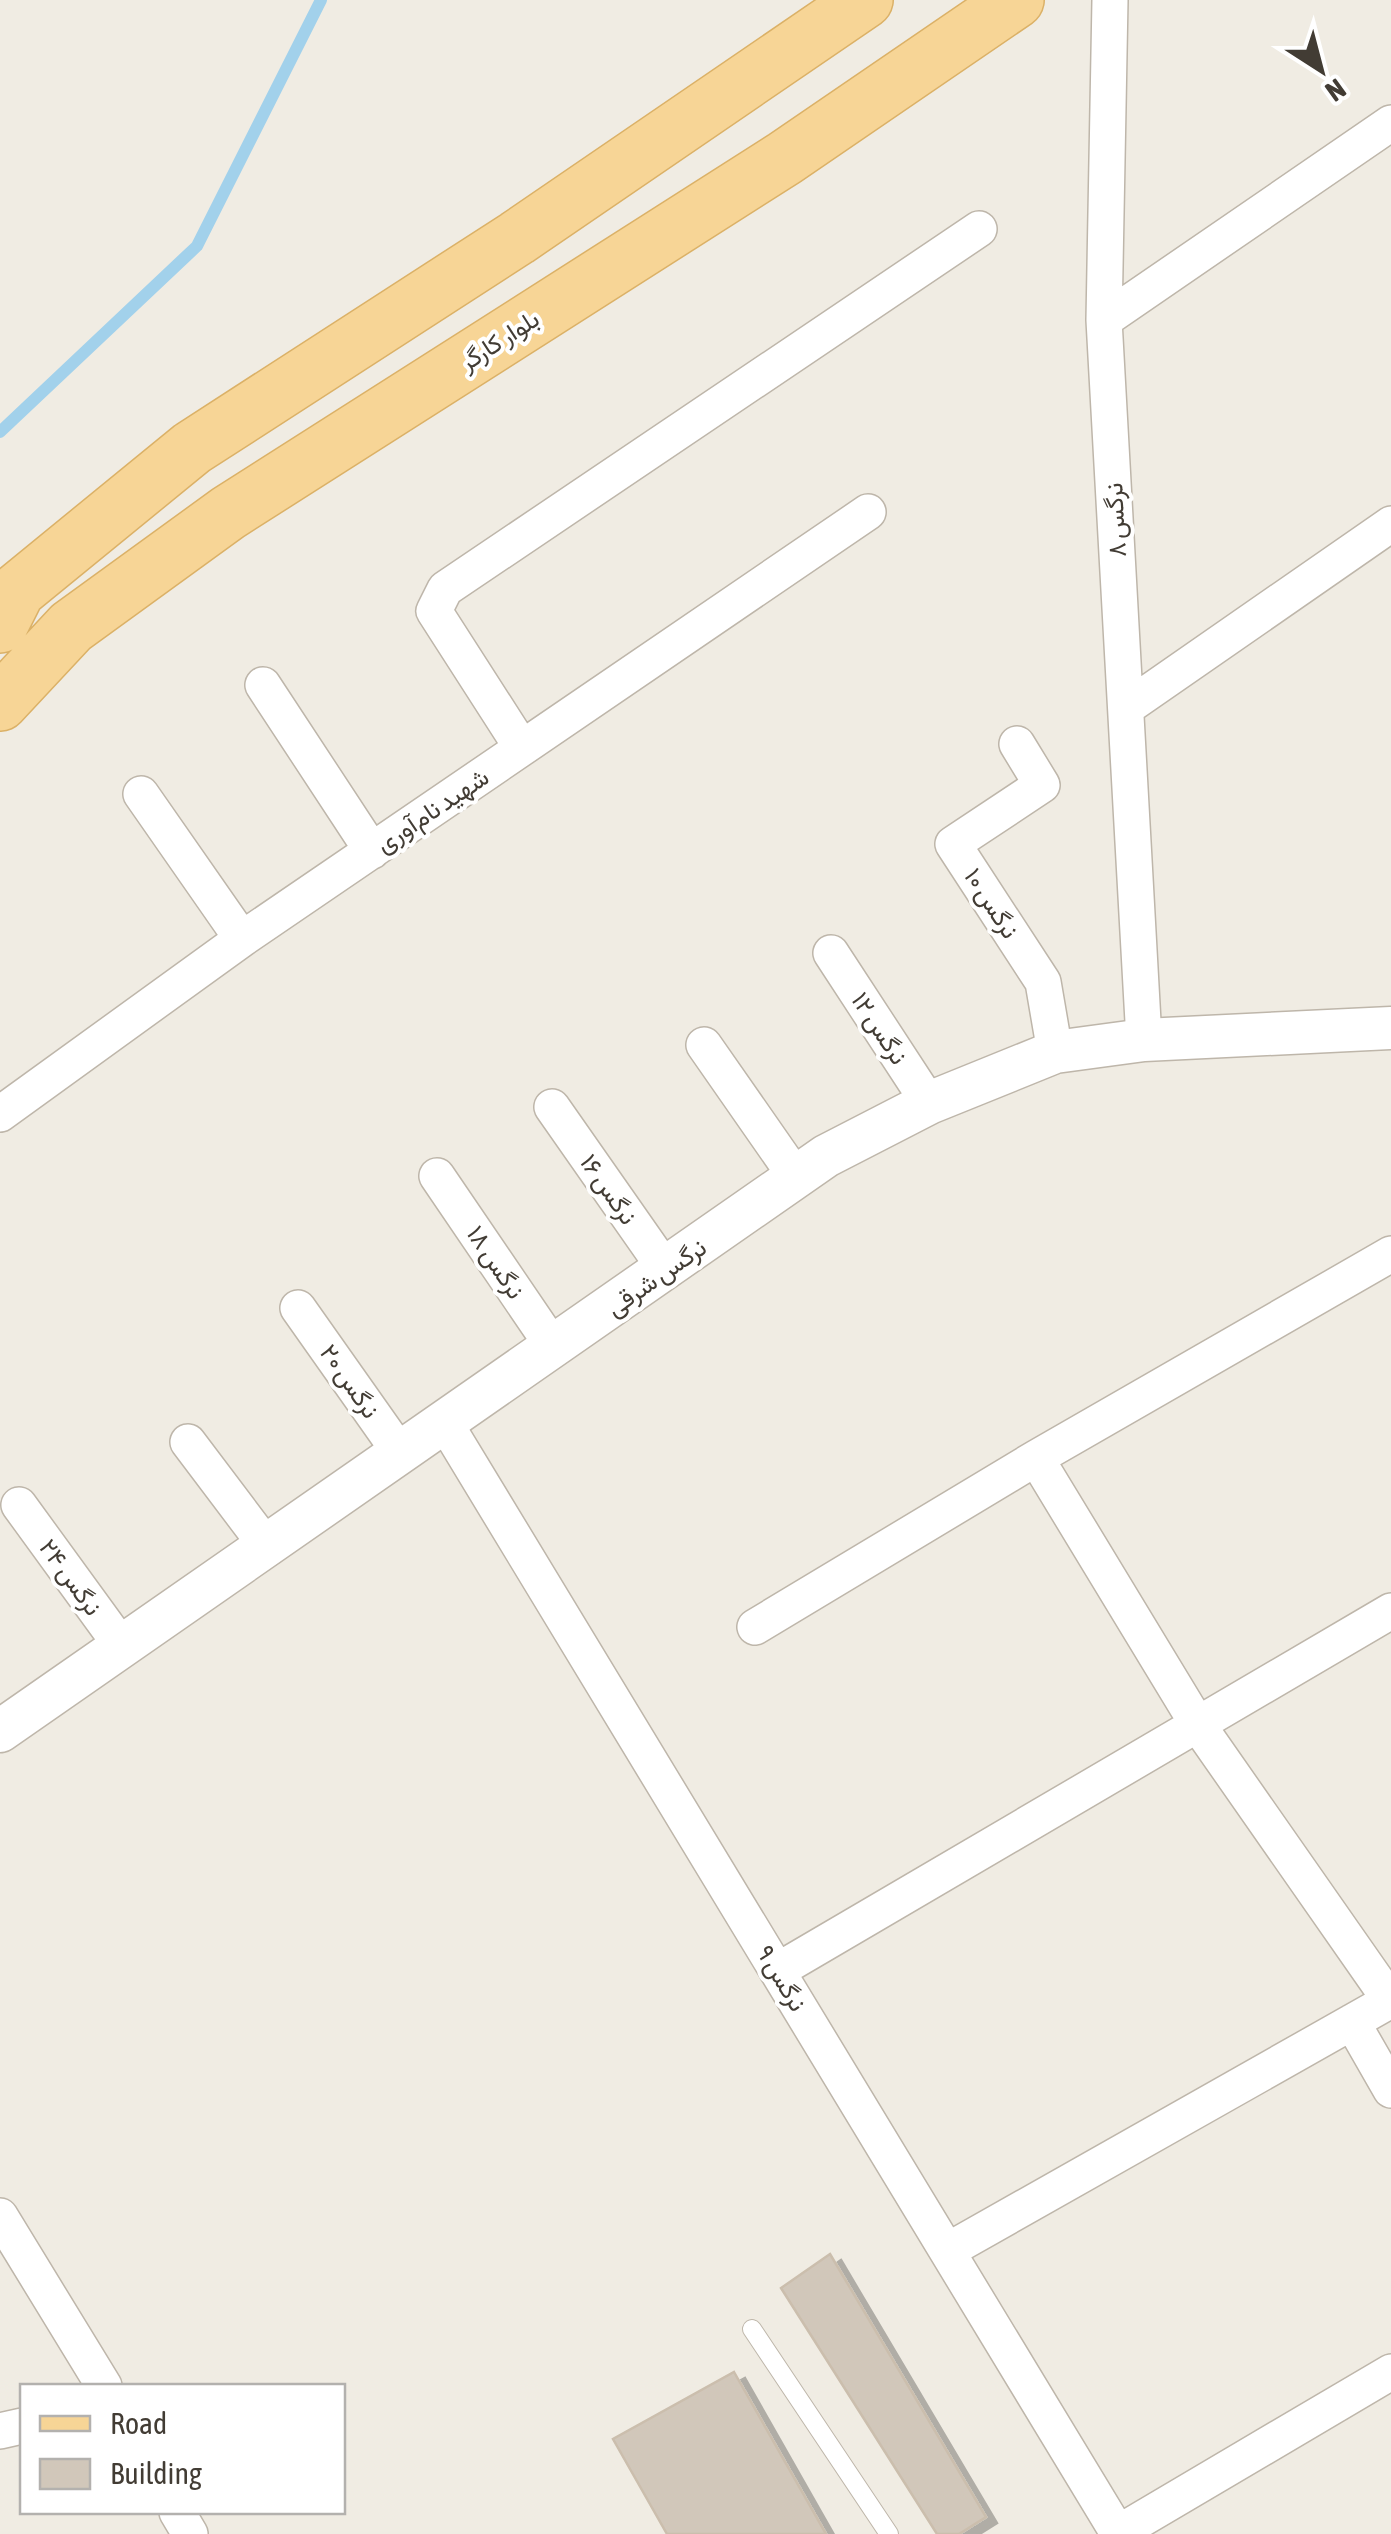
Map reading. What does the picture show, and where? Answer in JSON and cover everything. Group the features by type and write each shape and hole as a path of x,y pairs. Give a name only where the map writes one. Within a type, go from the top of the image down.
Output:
{"main road":[{"path":"0,625 16,591 192,448 518,238 865,0"},
{"name":"بلوار کارگر","path":"0,703 71,627 228,513 785,158 1016,0"}],"street":[{"name":"نرگس ۸","path":"1110,0 1104,320 1144,1040"},
{"path":"1104,320 1391,123"},
{"path":"522,748 434,611 445,589 979,229"},
{"name":"شهید نام‌آوری","path":"0,1114 242,939 868,512"},
{"path":"1126,708 1391,524"},
{"path":"264,685 372,851"},
{"name":"نرگس ۱۰","path":"1017,744 1042,786 953,844 1043,982 1056,1052"},
{"path":"140,794 242,939"},
{"name":"نرگس ۱۲","path":"831,953 928,1103"},
{"name":"نرگس شرقی","path":"0,1731 796,1177 928,1103 1056,1052 1144,1040 1391,1028"},
{"path":"704,1045 796,1177"},
{"name":"نرگس ۱۶","path":"552,1107 666,1270"},
{"name":"نرگس ۱۸","path":"438,1176 554,1348"},
{"path":"755,1627 1036,1458 1391,1254"},
{"name":"نرگس ۲۰","path":"298,1308 401,1454"},
{"name":"نرگس ۹","path":"445,1423 1118,2533"},
{"path":"188,1442 268,1548"},
{"path":"948,2251 1391,2000 1198,1725 1036,1458"},
{"name":"نرگس ۲۴","path":"19,1505 123,1648"},
{"path":"777,1971 1391,1611"},
{"path":"1352,2022 1391,2090"},
{"path":"0,2216 103,2384"},
{"path":"1118,2533 1391,2372"}],"lane":[{"path":"752,2329 889,2534"}],"building":[{"path":"830,2254 986,2517 959,2534 937,2534 781,2288"},
{"path":"734,2372 826,2534 667,2534 613,2439"}],"waterway":[{"path":"0,432 197,246 321,0"}]}
